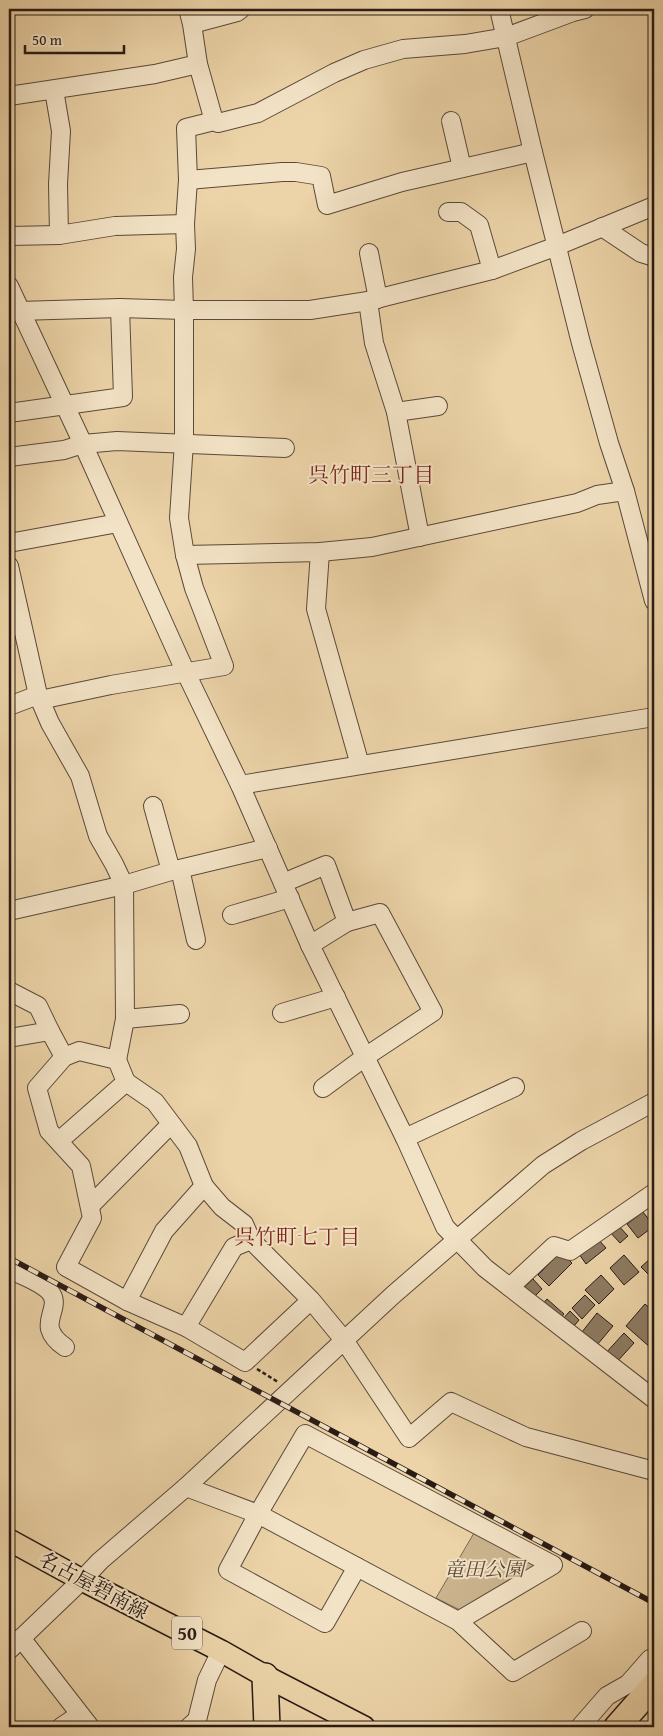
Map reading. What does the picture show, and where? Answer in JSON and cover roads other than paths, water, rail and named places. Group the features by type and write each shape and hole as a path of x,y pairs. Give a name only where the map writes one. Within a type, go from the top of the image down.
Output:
{"highway":[{"path":"265,1676 266,1727"},
{"path":"617,1727 654,1685"}],"main road":[{"name":"名古屋碧南線","path":"9,1540 364,1727"}],"street":[{"path":"214,121 198,64 190,16 237,12 241,9"},
{"path":"499,9 557,246 609,443 625,491 654,601"},
{"path":"9,706 111,684 224,666 194,588 185,555 179,518 184,442 183,278 186,249 185,224 188,180 186,128 214,121 218,123 258,113 334,73 364,60 402,49 464,44 506,37 585,9"},
{"path":"9,96 155,74 198,64"},
{"path":"54,90 61,131 58,184 59,235"},
{"path":"452,121 462,168"},
{"path":"188,180 296,172 321,176 327,205 402,182 533,152"},
{"path":"14,310 120,308 310,310 373,300 492,270 557,246 654,206"},
{"path":"448,212 461,212 479,225 492,270"},
{"path":"9,236 59,235 116,226 185,224"},
{"path":"602,227 641,253 654,257"},
{"path":"369,253 374,343 396,412 420,537"},
{"path":"9,286 14,310 83,444 186,673 240,786 310,945 405,1138 445,1227 485,1268 654,1399"},
{"path":"9,413 123,397 120,308"},
{"path":"396,412 438,406"},
{"path":"9,457 64,450 83,444 117,441 184,442 285,448"},
{"path":"185,555 320,552 372,547 577,503 597,495 625,491"},
{"path":"9,543 118,523"},
{"path":"320,552 316,609 360,765"},
{"path":"9,566 39,698 50,723 80,776 98,836 124,885 125,1019 117,1060 126,1082 155,1102 188,1146 204,1186 222,1207 244,1224 251,1240 311,1300 344,1340 409,1438 451,1402 526,1436 654,1471"},
{"path":"240,786 654,717"},
{"path":"153,806 196,940"},
{"path":"9,911 124,885 175,870 268,848"},
{"path":"232,915 286,890 326,865 347,922"},
{"path":"310,945 347,922 380,913 433,1012 365,1057 323,1088"},
{"path":"9,991 38,1006 64,1057"},
{"path":"282,1013 336,997"},
{"path":"125,1019 180,1014"},
{"path":"9,1038 50,1031"},
{"path":"117,1060 79,1051 64,1057 37,1088 50,1131 81,1166 92,1218 66,1267 127,1301 186,1327 245,1362 311,1300"},
{"path":"59,1141 126,1082"},
{"path":"405,1138 515,1087"},
{"path":"61,1727 84,1721 15,1644 100,1561 186,1487 344,1340 543,1165 581,1141 654,1102"},
{"path":"90,1206 171,1124"},
{"path":"127,1301 164,1231 204,1186"},
{"path":"510,1288 554,1246 570,1251 654,1194"},
{"path":"186,1327 234,1247 251,1240"},
{"path":"9,1269 51,1293 55,1304 50,1318 50,1330 65,1347"},
{"path":"357,1567 325,1623 228,1570 305,1434 554,1565 458,1620"},
{"path":"186,1487 258,1514 458,1620 513,1672 582,1630"},
{"path":"195,1725 207,1680 221,1651"},
{"path":"580,1727 608,1696 628,1684 650,1659 654,1658"}],"railway":[{"path":"9,1258 654,1603"}],"district":[{"name":"呉竹町三丁目","path":"371,474"},
{"name":"呉竹町七丁目","path":"297,1236"}],"park label":[{"name":"竜田公園","path":"484,1568"}]}
